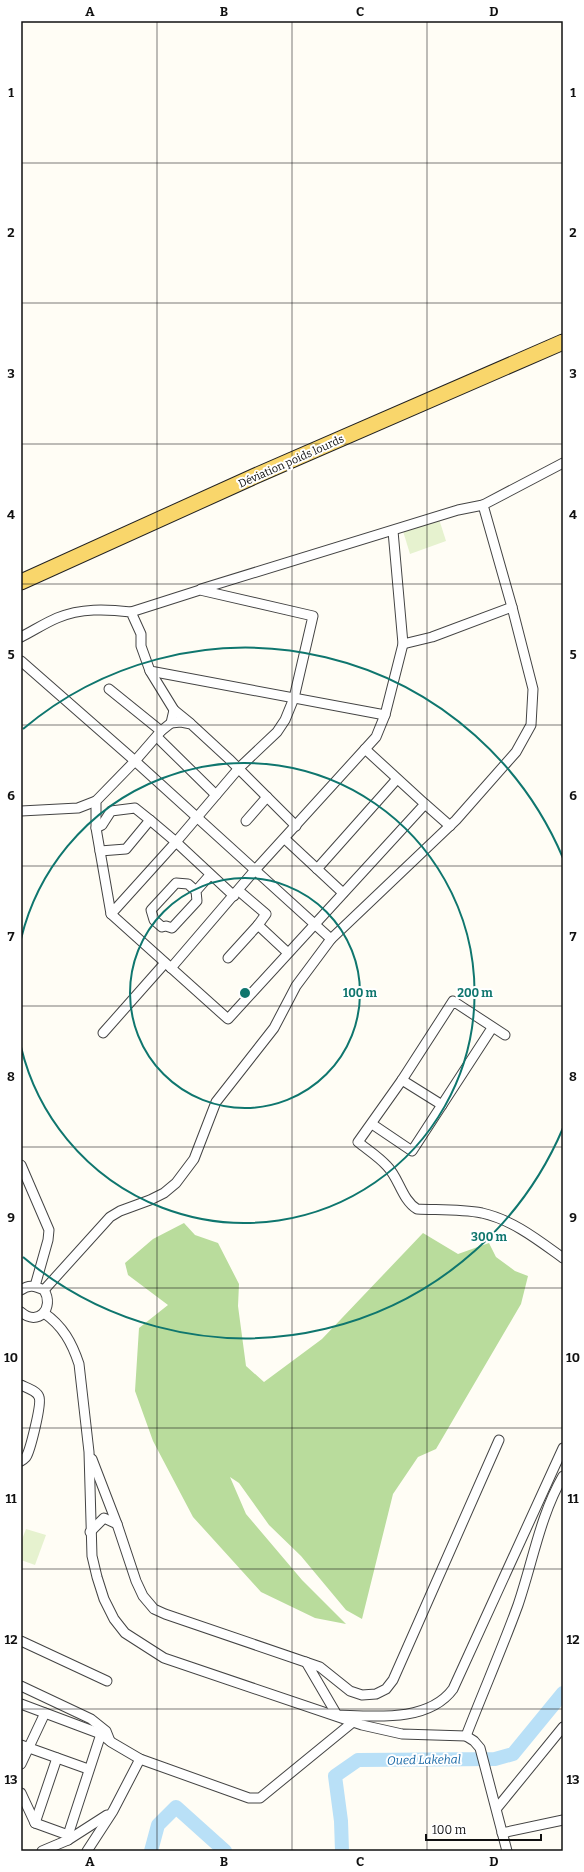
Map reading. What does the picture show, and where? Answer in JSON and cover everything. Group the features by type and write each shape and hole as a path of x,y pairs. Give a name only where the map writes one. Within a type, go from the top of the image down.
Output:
{"main road":[{"name":"Déviation poids lourds","path":"21,582 234,486 563,342"}],"street":[{"path":"21,637 57,618 76,612 110,609 131,612 458,510 483,505 563,463"},
{"path":"39,1288 110,1217 120,1211 164,1193 176,1183 194,1159 202,1142 216,1102 274,1028 296,986 331,939 450,826 516,752 532,725 532,689 512,607 483,505"},
{"path":"103,1033 237,894 255,870 285,839 376,737 385,715 403,644 393,531"},
{"path":"111,914 176,842 239,768 276,732 285,720 294,698 313,616 200,590"},
{"path":"403,644 432,637 512,607"},
{"path":"131,612 141,634 141,646 150,671 174,710 239,768 296,826"},
{"path":"21,660 331,939"},
{"path":"150,671 385,715"},
{"path":"109,689 159,734 216,795"},
{"path":"21,811 78,808 96,800 171,723 174,710"},
{"path":"171,723 181,722 191,724"},
{"path":"365,749 450,826"},
{"path":"317,869 397,779"},
{"path":"246,821 267,797"},
{"path":"96,800 96,828 111,914 228,1020 314,923 424,804"},
{"path":"96,828 102,825 111,812 120,809 135,808 176,842 210,875 266,914 228,958"},
{"path":"100,852 126,849 150,820"},
{"path":"285,839 343,893"},
{"path":"196,890 188,884 176,883 151,910 154,920 162,927 166,926 172,928 197,901 196,890 210,875"},
{"path":"258,925 288,953"},
{"path":"505,1035 492,1028 454,1001 402,1080 358,1142 388,1166 412,1206 417,1209 482,1213 498,1218 530,1234 563,1258"},
{"path":"372,1124 412,1151 492,1028"},
{"path":"402,1080 442,1106"},
{"path":"21,1165 48,1230 48,1240 39,1288"},
{"path":"21,1290 30,1285 39,1288 48,1300 44,1313 36,1317 27,1316 21,1312"},
{"path":"44,1313 60,1326 74,1351 79,1364 89,1452 90,1532 92,1556 97,1578 114,1619 126,1633 164,1658 336,1715 362,1726 402,1734 466,1736 474,1741 480,1748 497,1808 507,1851"},
{"path":"21,1386 36,1393 40,1398 39,1408 26,1457 21,1461"},
{"path":"89,1452 117,1524 136,1581 143,1596 154,1609 320,1667 350,1691 362,1695 376,1694 386,1689 393,1680 499,1440"},
{"path":"336,1715 375,1716 413,1713 439,1703 446,1698 452,1689 487,1616 563,1448"},
{"path":"466,1736 517,1606 531,1565 540,1527 552,1496 563,1476"},
{"path":"90,1532 104,1518 117,1524"},
{"path":"21,1641 107,1682"},
{"path":"306,1662 336,1715"},
{"path":"21,1686 91,1719 106,1731 111,1742"},
{"path":"21,1704 101,1734 111,1742 140,1759 243,1796 260,1798 353,1722"},
{"path":"21,1764 24,1749 45,1713"},
{"path":"497,1808 563,1727"},
{"path":"68,1838 88,1769 101,1734"},
{"path":"24,1749 57,1758 88,1769"},
{"path":"35,1823 57,1758"},
{"path":"87,1851 113,1811 140,1759"},
{"path":"21,1793 35,1823 68,1838"},
{"path":"42,1851 68,1838 113,1811"},
{"path":"502,1833 563,1820"}],"green space":[{"path":"439,519 446,541 410,554 403,531"},
{"path":"184,1223 195,1235 218,1243 239,1284 238,1306 246,1366 264,1382 322,1339 423,1233 458,1254 489,1243 496,1257 515,1271 528,1276 521,1304 436,1449 418,1457 393,1494 362,1619 346,1610 301,1556 269,1525 239,1483 230,1477 246,1514 302,1580 346,1624 315,1618 261,1592 193,1517 153,1441 135,1391 139,1328 168,1305 128,1275 125,1263 153,1239"},
{"path":"26,1529 46,1535 35,1565 21,1560 21,1542"}],"waterway":[{"name":"Oued Lakehal","path":"342,1851 341,1821 335,1776 358,1760 495,1759 513,1754 563,1693"},
{"name":"Oued Lakehal","path":"151,1851 158,1825 176,1807 225,1851"}]}
